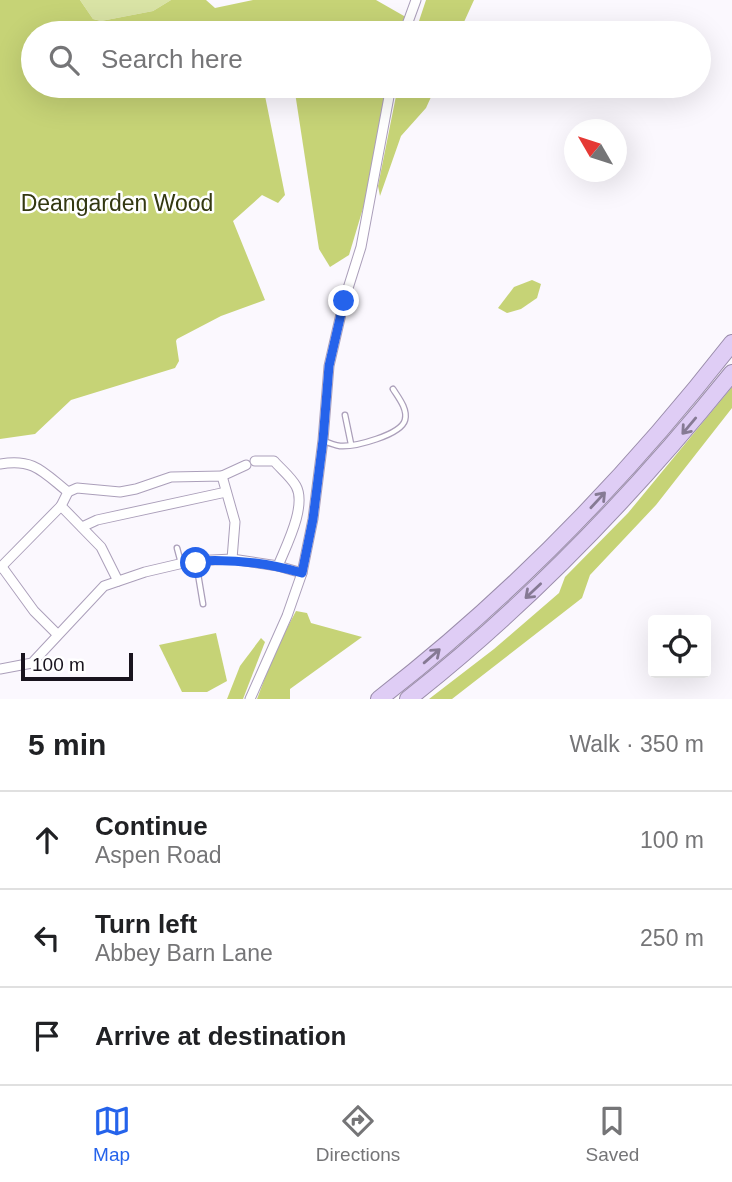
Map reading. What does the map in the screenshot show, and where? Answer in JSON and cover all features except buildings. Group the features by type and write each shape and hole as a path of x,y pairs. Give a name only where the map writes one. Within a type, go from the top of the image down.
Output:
{"highway":[{"path":"379,699 482,614 555,547 653,440 732,343"},
{"path":"408,699 487,633 562,564 663,456 732,373"}],"street":[{"path":"408,21 416,0"},
{"path":"250,699 287,616 302,573 313,519 329,366 344,301 361,247 389,98"},
{"path":"0,464 17,461 36,466 68,492"},
{"path":"57,634 34,611 1,568 61,506 68,492 76,488 120,492 171,477 222,475 250,463 274,461 296,486 300,498 292,533 278,566"},
{"path":"222,475 235,522 232,559"},
{"path":"82,527 97,520 226,492"},
{"path":"61,506 101,547 118,581"},
{"path":"0,669 32,663 104,586 145,572 196,561 232,559 278,566 302,573"}],"lane":[{"path":"323,440 336,445 351,444 391,434 400,429 405,411 393,389"},
{"path":"345,415 351,444"},
{"path":"177,548 181,564"},
{"path":"196,561 203,604"}],"green space":[{"name":"Deangarden Wood","path":"0,0 80,0 93,19 101,21 21,21 21,98 265,98 285,195 278,203 262,195 233,221 265,300 221,316 177,339 179,361 175,368 71,400 35,434 0,439"},
{"path":"80,0 171,0 153,11 101,21 93,19"},
{"name":"Deangarden Wood","path":"171,0 206,0 215,8 253,0 376,0 411,20 101,21 153,11"},
{"path":"426,0 474,0 464,21 419,21"},
{"path":"296,98 388,98 373,175 349,255 330,267 319,249"},
{"path":"396,98 431,98 426,108 401,136 380,196 378,186"},
{"path":"532,280 541,284 537,298 521,309 507,313 498,308 514,287"},
{"path":"732,387 732,408 656,505 590,575 582,598 452,699 429,699 494,649 559,593 565,577 628,513"},
{"path":"296,611 307,613 311,623 362,637 290,689 290,699 257,699 275,651"},
{"path":"216,633 227,681 207,692 182,692 159,645"},
{"path":"261,638 265,642 243,699 227,699 240,666"}],"route":[{"path":"196,563 232,559 278,566 302,573 313,519 329,366 344,301"}]}
